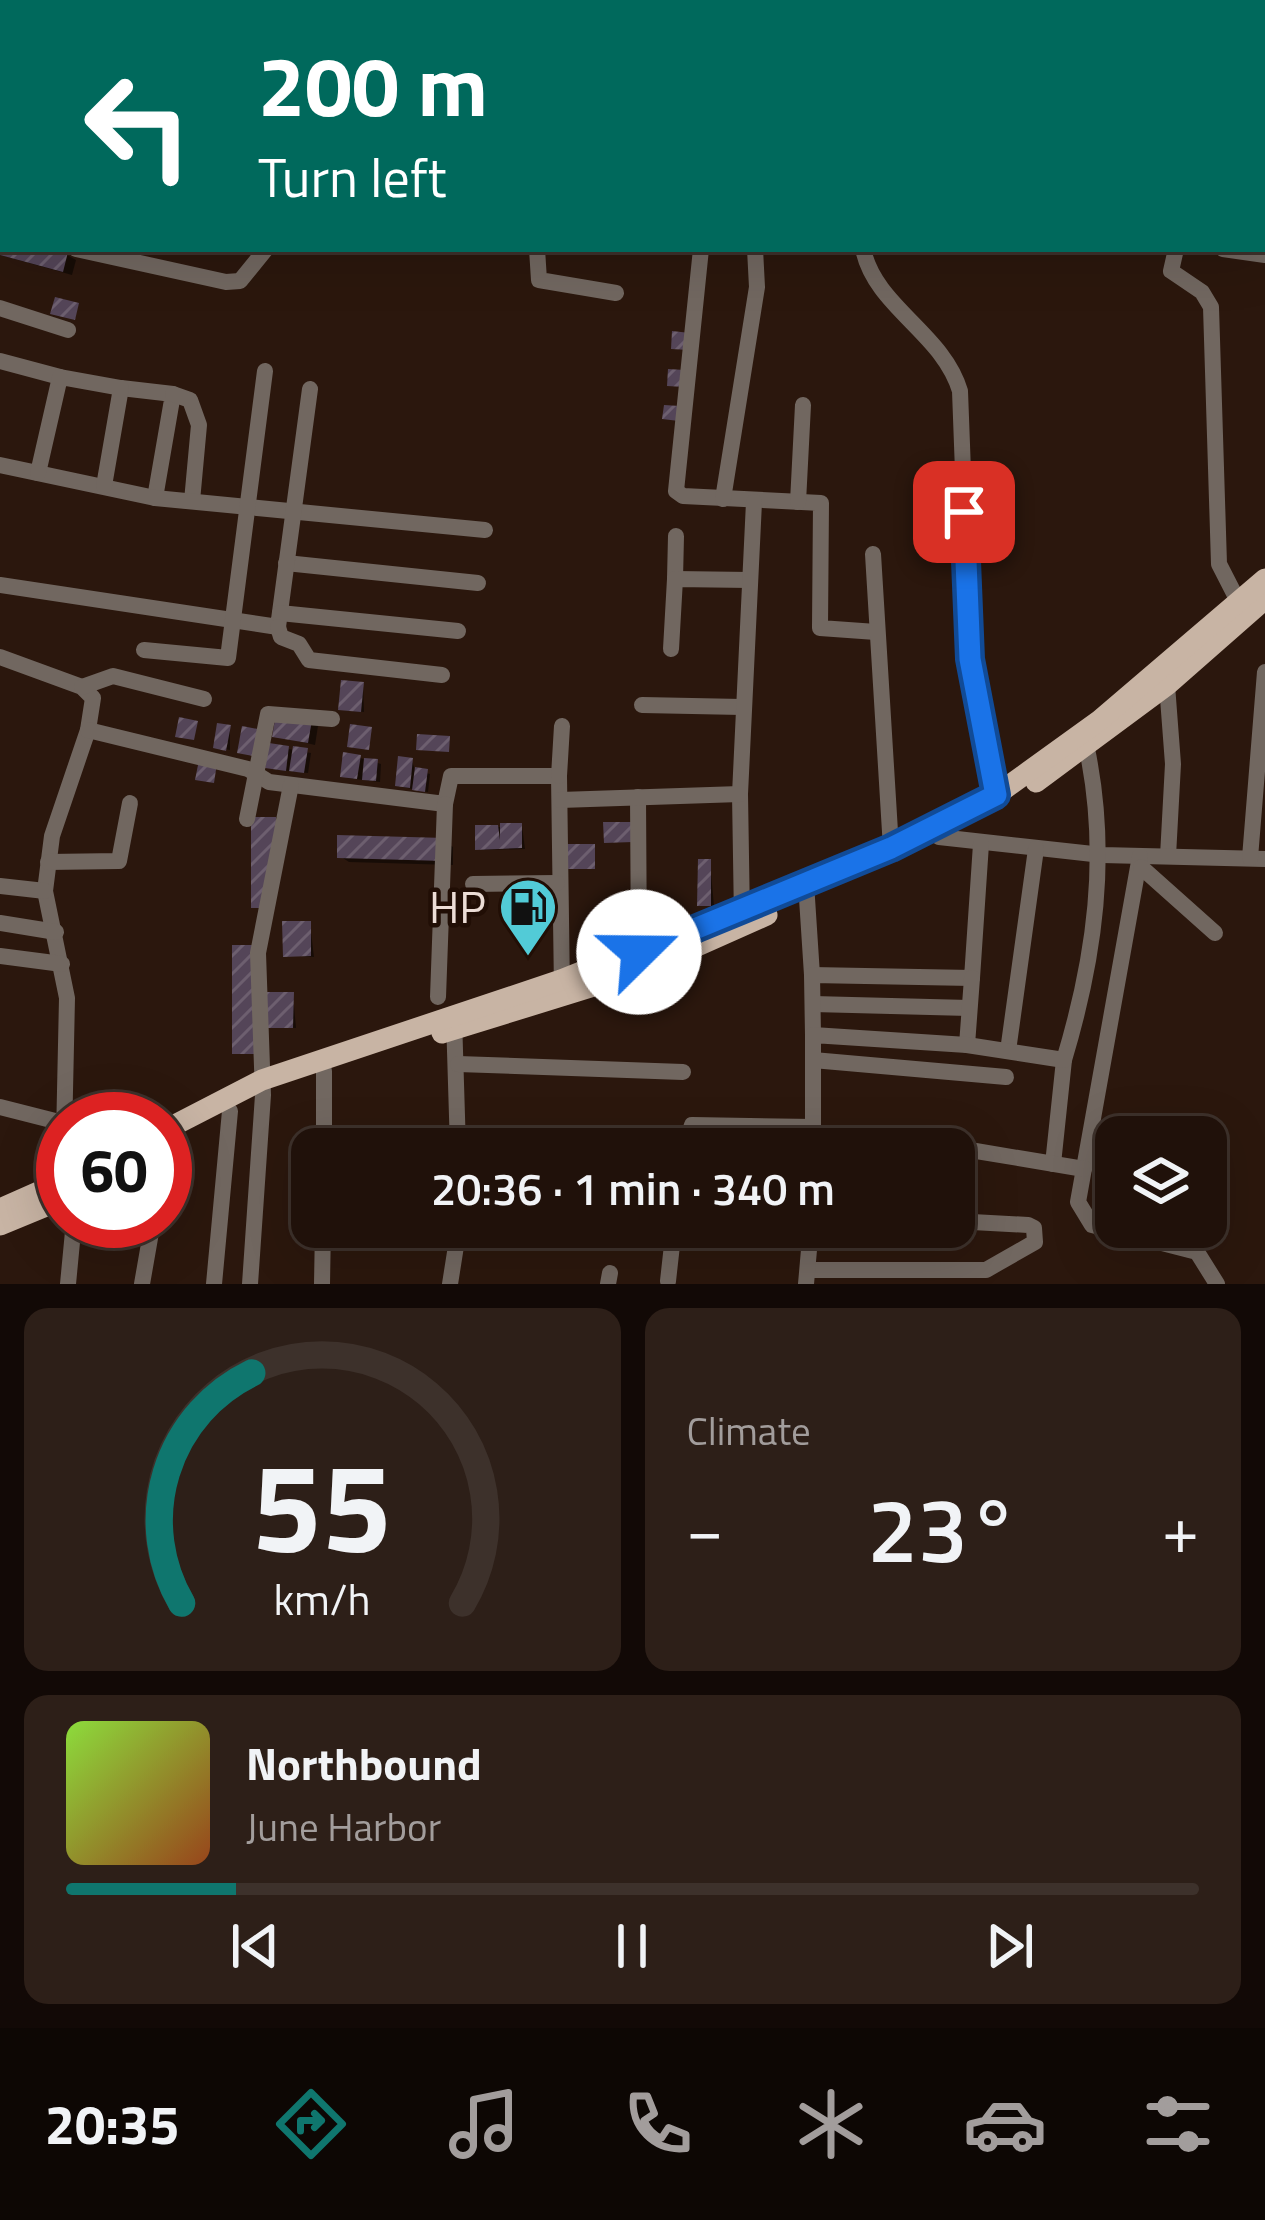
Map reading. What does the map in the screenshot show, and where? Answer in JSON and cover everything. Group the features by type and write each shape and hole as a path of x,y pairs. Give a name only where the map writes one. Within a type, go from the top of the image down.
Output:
{"main road":[{"path":"192,1118 449,1013 562,989 639,962 933,833 996,795 1100,720 1265,579"},
{"path":"806,891 891,848 999,809 1087,749 1265,599"},
{"path":"192,1130 263,1088 324,1071 449,1013"},
{"path":"0,1208 36,1193"},
{"path":"0,1225 36,1210"}],"street":[{"path":"90,252 226,282 240,281 264,252"},
{"path":"537,252 539,280 616,292"},
{"path":"701,252 675,487 683,496 824,507 820,628 876,632"},
{"path":"723,499 757,287 755,252"},
{"path":"864,252 871,276 948,361 960,391 970,659 996,795"},
{"path":"1175,252 1172,272 1202,292 1211,307 1220,564 1239,603"},
{"path":"0,308 68,330"},
{"path":"0,361 60,377 190,400 198,413 192,501"},
{"path":"144,650 226,659 251,504 265,370"},
{"path":"38,473 60,377"},
{"path":"104,486 121,388"},
{"path":"310,388 279,620 281,637 299,644 309,660 442,675"},
{"path":"155,498 173,394"},
{"path":"798,502 803,405"},
{"path":"0,465 155,498 484,530"},
{"path":"742,918 742,707 754,502"},
{"path":"671,649 676,536"},
{"path":"873,554 891,848"},
{"path":"286,563 478,583"},
{"path":"675,579 750,580"},
{"path":"0,585 234,620 458,632"},
{"path":"0,657 82,687 93,698 88,730 48,862 46,891 62,964 68,1032 65,1092"},
{"path":"933,833 982,844 1141,862 1168,856 1257,858 1265,672"},
{"path":"82,687 113,676 204,699"},
{"path":"1167,685 1173,764 1168,856"},
{"path":"642,705 742,707"},
{"path":"247,819 268,714 332,718"},
{"path":"562,726 557,883 562,989"},
{"path":"88,730 291,785 445,804"},
{"path":"1053,1164 1064,1060 1088,970 1102,855 1087,749"},
{"path":"458,1128 458,1064 449,1013 445,804 452,776 559,776"},
{"path":"250,1284 263,1088 259,952 291,785"},
{"path":"560,800 740,794"},
{"path":"638,797 639,962"},
{"path":"48,862 118,861 130,803"},
{"path":"967,1045 982,844"},
{"path":"1008,1052 1036,849"},
{"path":"1141,862 1215,933"},
{"path":"1141,862 1078,1202 1089,1223 1198,1252 1217,1284"},
{"path":"473,884 557,883"},
{"path":"0,886 46,891"},
{"path":"806,891 813,1004 813,1128"},
{"path":"0,923 56,932"},
{"path":"0,956 62,964"},
{"path":"812,975 972,978"},
{"path":"813,1004 969,1008"},
{"path":"813,1035 967,1045 1064,1060"},
{"path":"813,1060 1006,1077"},
{"path":"458,1064 683,1072"},
{"path":"324,1071 324,1128"},
{"path":"0,1107 36,1116"},
{"path":"214,1284 230,1111"},
{"path":"975,1152 1084,1169"},
{"path":"807,1277 986,1270 1035,1242 1032,1226 975,1222"},
{"path":"68,1284 71,1248"},
{"path":"142,1284 148,1248"},
{"path":"322,1284 323,1248"},
{"path":"450,1284 456,1248"},
{"path":"668,1281 672,1248"},
{"path":"1006,1284 1009,1258"}],"building":[{"path":"0,252 68,252 63,272"},
{"path":"55,297 79,303 75,320 50,314"},
{"path":"672,331 690,333 689,350 671,349"},
{"path":"668,369 685,370 684,387 667,386"},
{"path":"664,405 680,406 679,421 662,419"},
{"path":"341,680 364,682 361,712 338,710"},
{"path":"276,714 312,720 308,743 272,737"},
{"path":"179,717 198,721 194,740 175,737"},
{"path":"217,723 231,725 226,751 213,748"},
{"path":"350,724 372,727 369,750 347,747"},
{"path":"242,726 258,729 253,756 237,753"},
{"path":"417,734 450,736 449,752 416,750"},
{"path":"269,743 289,746 286,771 265,768"},
{"path":"293,746 308,748 304,773 289,771"},
{"path":"343,752 361,755 357,779 340,777"},
{"path":"398,756 413,758 410,788 395,786"},
{"path":"364,758 378,759 376,781 362,780"},
{"path":"199,760 217,763 214,783 195,780"},
{"path":"415,767 428,769 425,792 412,790"},
{"path":"251,817 276,817 275,908 251,908"},
{"path":"603,822 633,822 633,842 604,843"},
{"path":"500,823 522,823 522,848 475,850 475,825 498,825 500,840"},
{"path":"337,835 445,838 444,861 337,858"},
{"path":"565,844 595,844 595,869 565,869"},
{"path":"698,859 711,859 711,906 697,906"},
{"path":"282,921 311,921 311,956 283,957"},
{"path":"232,945 256,945 256,1054 232,1054"},
{"path":"266,992 294,992 293,1028 266,1028"}],"place":[{"name":"HP","path":"528,958"}],"route":[{"path":"639,952 891,848 996,795 970,659 964,512"}]}
